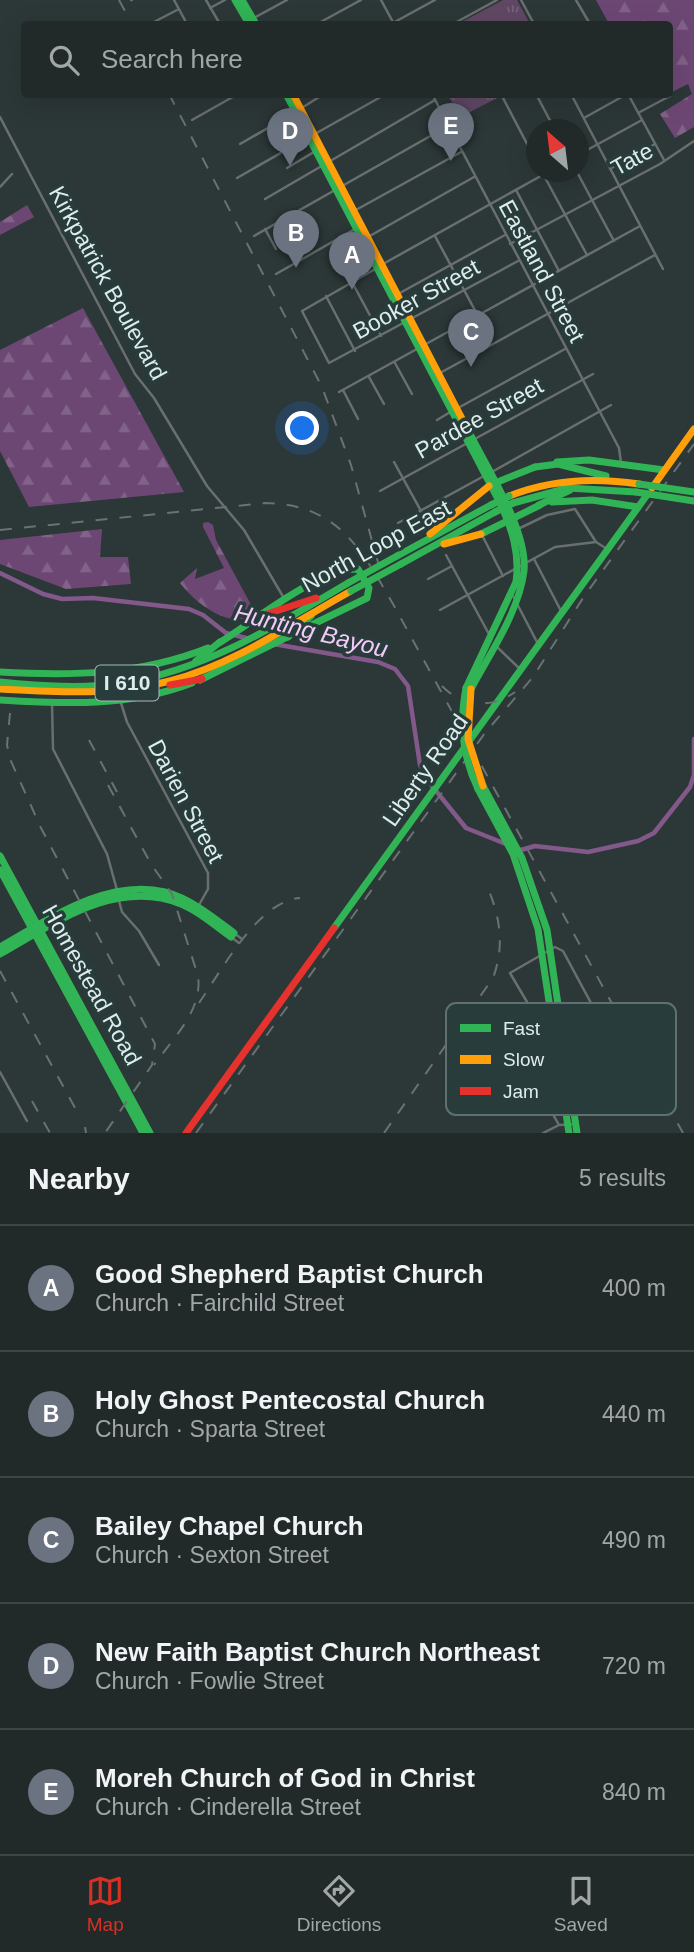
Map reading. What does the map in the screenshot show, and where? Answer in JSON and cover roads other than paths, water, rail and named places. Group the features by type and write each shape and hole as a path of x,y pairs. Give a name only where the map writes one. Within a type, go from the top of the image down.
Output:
{"main road":[{"path":"235,0 251,21"},
{"path":"242,0 251,21"},
{"path":"289,98 298,110"},
{"path":"294,98 311,136 511,521 518,529 521,566 514,598 494,643 468,688"},
{"path":"311,136 316,152 326,163"},
{"path":"339,188 354,211 359,227 368,237 380,266"},
{"name":"Liberty Road","path":"186,1133 694,429"},
{"path":"415,546 492,484 535,467 573,460 621,463 664,470"},
{"path":"535,467 558,464 623,481"},
{"name":"North Loop East","path":"399,560 415,546 493,508 566,480 623,481 638,488 694,501"},
{"path":"430,549 481,534 568,491 595,487"},
{"name":"North Loop East","path":"511,500 556,489 595,487 694,492"},
{"path":"539,505 575,499 638,507"},
{"name":"North Loop East","path":"3,681 95,686 147,679 184,668 239,644 399,560 430,549 493,508"},
{"path":"511,521 521,566"},
{"path":"0,699 52,703 121,703 167,693 267,649 359,604 367,598 369,591 360,571 350,566 285,600 184,668"},
{"name":"North Loop East","path":"0,691 78,693 145,687 202,670 321,607 349,587"},
{"path":"267,614 326,596"},
{"path":"514,598 474,663 468,688 467,736 480,788 513,854 547,951"},
{"path":"285,600 298,603"},
{"path":"284,639 321,607"},
{"path":"0,672 58,676 120,674 172,662 223,641"},
{"path":"145,687 202,679"},
{"path":"480,788 512,838 540,906 553,1003"},
{"name":"Homestead Road","path":"0,856 36,931 145,1131"},
{"name":"Homestead Road","path":"0,870 15,890"},
{"path":"0,947 76,910 117,894 145,892 196,909 232,935"},
{"path":"0,954 36,931"},
{"path":"553,994 556,1003"},
{"path":"567,1115 569,1133"},
{"path":"567,1124 577,1133"}],"street":[{"path":"174,0 185,21"},
{"path":"206,0 218,21"},
{"path":"210,8 225,0"},
{"path":"255,21 287,0"},
{"path":"322,21 361,0"},
{"path":"381,0 392,21"},
{"path":"398,21 435,0"},
{"path":"458,21 497,0"},
{"path":"521,0 532,21"},
{"path":"576,0 588,21"},
{"path":"155,21 179,9"},
{"path":"192,120 232,98"},
{"path":"240,144 318,98"},
{"path":"237,178 379,98"},
{"path":"503,98 526,141"},
{"path":"538,98 549,119"},
{"path":"573,98 663,269"},
{"path":"584,118 620,98"},
{"path":"629,98 664,160"},
{"path":"638,113 666,98"},
{"path":"265,198 435,100"},
{"name":"Eastland Street","path":"435,100 619,448 621,463"},
{"name":"Kirkpatrick Boulevard","path":"0,117 133,371 154,398 207,486 244,530 285,600"},
{"path":"589,149 642,120"},
{"path":"254,236 448,127"},
{"name":"Tate","path":"510,244 694,141"},
{"name":"Tate","path":"610,169 655,144"},
{"path":"287,168 316,152"},
{"path":"354,211 461,152"},
{"path":"0,187 12,174"},
{"path":"368,237 474,177"},
{"path":"355,351 326,296 528,182"},
{"path":"548,182 587,256"},
{"path":"583,182 614,241"},
{"path":"516,189 559,271"},
{"path":"358,419 341,391 640,226"},
{"path":"276,274 359,227"},
{"path":"265,229 276,249"},
{"path":"435,235 478,316"},
{"path":"395,295 505,235"},
{"path":"436,375 655,255"},
{"name":"Booker Street","path":"326,296 302,311 330,363 518,261"},
{"path":"352,282 381,336"},
{"path":"437,420 565,349"},
{"path":"394,362 412,394"},
{"name":"Pardee Street","path":"380,491 593,374"},
{"path":"368,376 384,404"},
{"path":"398,523 611,405"},
{"path":"394,462 426,520"},
{"path":"518,529 547,515 575,509 596,542 607,548"},
{"path":"481,534 503,576"},
{"path":"440,610 564,544 596,542"},
{"path":"446,555 499,652 520,669"},
{"path":"534,559 561,611"},
{"path":"428,579 452,566"},
{"path":"514,598 538,644"},
{"path":"52,703 52,749 107,854 122,912 139,931 159,965"},
{"name":"Darien Street","path":"121,703 127,722 205,864 209,884 196,909"},
{"path":"232,935 242,939"},
{"path":"232,935 239,943"},
{"path":"526,1003 510,975 547,951 561,948 593,1003"},
{"path":"0,1072 27,1121"},
{"path":"543,1133 567,1124 560,1115"}],"waterway":[{"name":"Hunting Bayou","path":"0,573 43,594 62,599 93,598 189,609 203,615 226,633 250,639"},
{"name":"Hunting Bayou","path":"262,642 378,662 395,669 408,686 420,765 428,781 466,828 521,850 535,846 588,852 638,841 654,833 690,787 694,775 694,739"}],"railway":[{"path":"119,0 130,21"},
{"path":"171,98 322,387 351,465 379,566"},
{"path":"196,1133 485,733 533,677 583,598 694,444"},
{"path":"0,530 265,503 290,505 311,511 329,521 358,548 393,604 612,1003"},
{"path":"442,686 459,698 477,703 497,701 515,692"},
{"path":"10,713 7,745 10,759 41,828 155,1044 152,1065 105,1133"},
{"path":"89,740 117,792"},
{"path":"108,785 151,864 172,894 198,976 196,1001 191,1013 154,1065"},
{"path":"475,1003 493,978 499,956 500,934 489,891"},
{"path":"199,1003 242,939 256,924 285,902 300,898"},
{"path":"0,971 80,1117"},
{"path":"384,1133 446,1045"},
{"path":"32,1101 50,1133"},
{"path":"673,1115 683,1133"},
{"path":"85,1127 86,1133"}],"place":[{"name":"Moreh Church of God in Christ","path":"451,161"},
{"name":"New Faith Baptist Church Northeast","path":"290,166"},
{"name":"Holy Ghost Pentecostal Church","path":"296,268"},
{"name":"Good Shepherd Baptist Church","path":"352,290"},
{"name":"Bailey Chapel Church","path":"471,367"}]}
